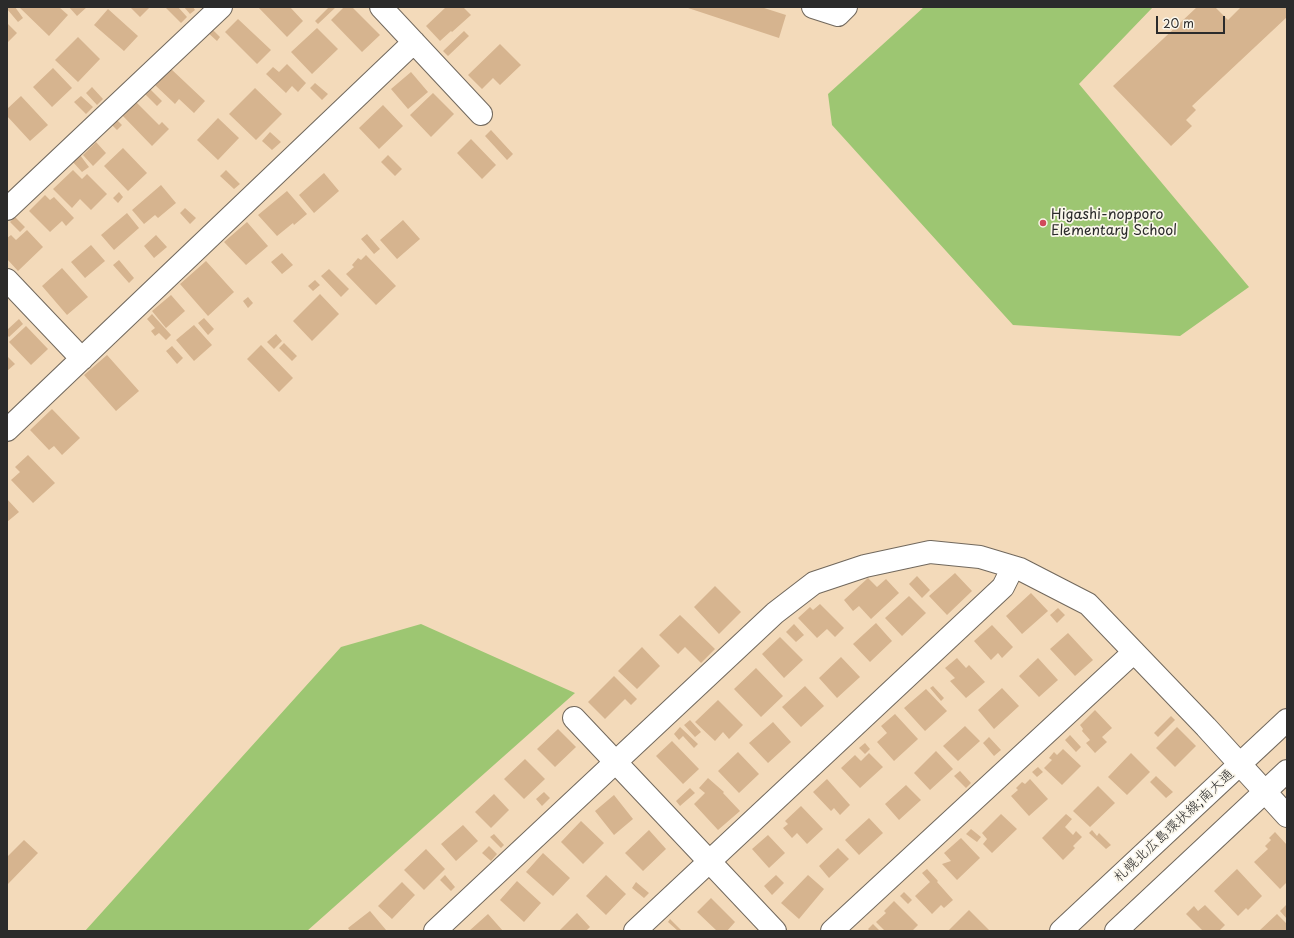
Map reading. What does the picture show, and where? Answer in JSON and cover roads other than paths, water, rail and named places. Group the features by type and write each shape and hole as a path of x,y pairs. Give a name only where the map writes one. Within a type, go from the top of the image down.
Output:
{"street":[{"path":"7,209 221,7"},
{"path":"381,7 481,114"},
{"path":"813,7 838,15 846,7"},
{"path":"7,430 414,42"},
{"path":"7,280 82,359"},
{"path":"435,931 775,613 814,583 865,566 930,552 980,557 1020,569 1088,604 1206,727 1287,816"},
{"path":"635,931 1003,587 1013,567"},
{"path":"832,931 1134,652"},
{"path":"574,718 775,931"},
{"name":"札幌北広島環状線;南大通","path":"1061,931 1287,720"},
{"path":"1116,931 1287,771"}],"place":[{"name":"Higashi-nopporo Elementary School","path":"1043,223"}]}
